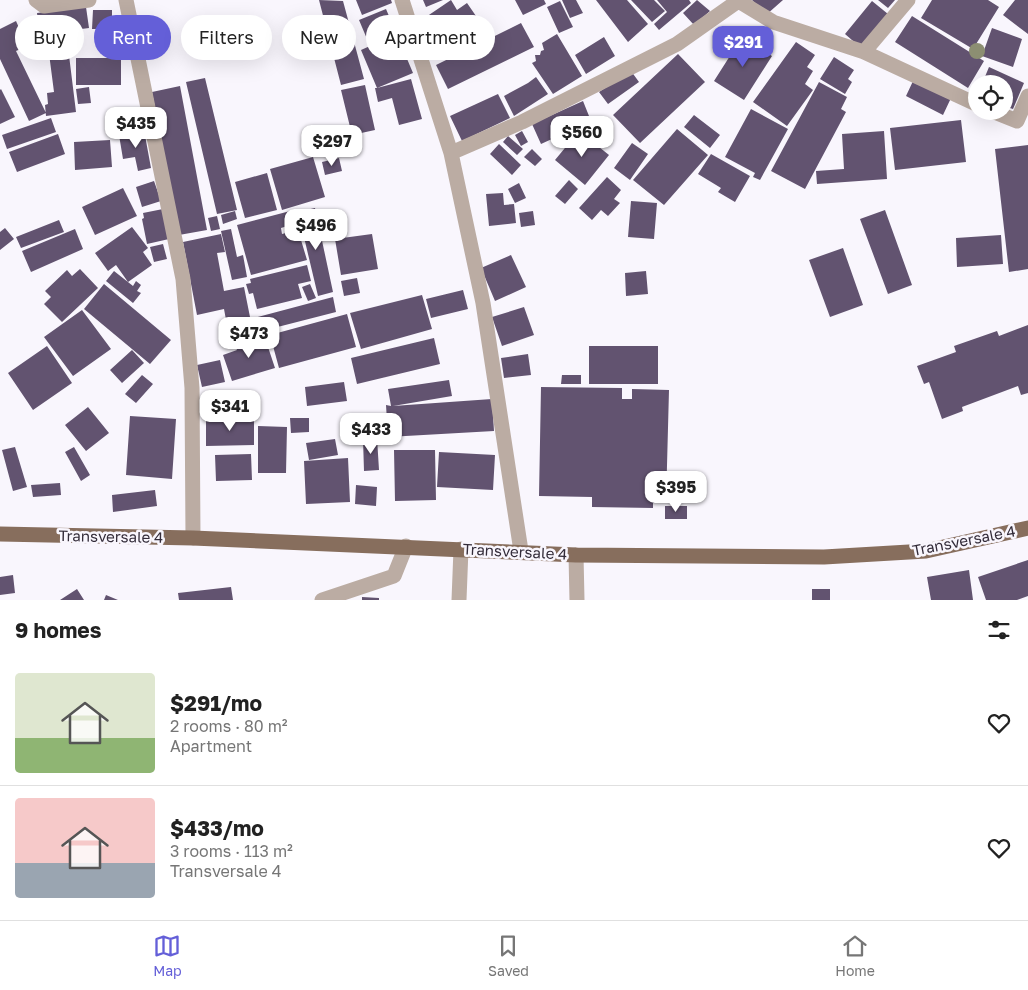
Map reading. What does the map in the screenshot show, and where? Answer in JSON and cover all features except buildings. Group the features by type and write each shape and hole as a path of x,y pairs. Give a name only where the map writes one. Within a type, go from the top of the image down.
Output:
{"main road":[{"name":"Transversale 4","path":"0,534 193,538 520,551 576,555 824,557 926,550 1028,528"}],"street":[{"path":"36,0 44,6 89,0"},
{"path":"126,0 183,279 192,388 193,538"},
{"path":"402,0 451,153 483,303 520,551"},
{"path":"864,52 908,0"},
{"path":"451,153 522,122 677,44 737,1 773,22 864,52 968,100"},
{"path":"1013,119 1017,121 1028,96"},
{"path":"322,600 394,576 406,546"},
{"path":"458,600 461,549"},
{"path":"576,555 577,600"}]}
